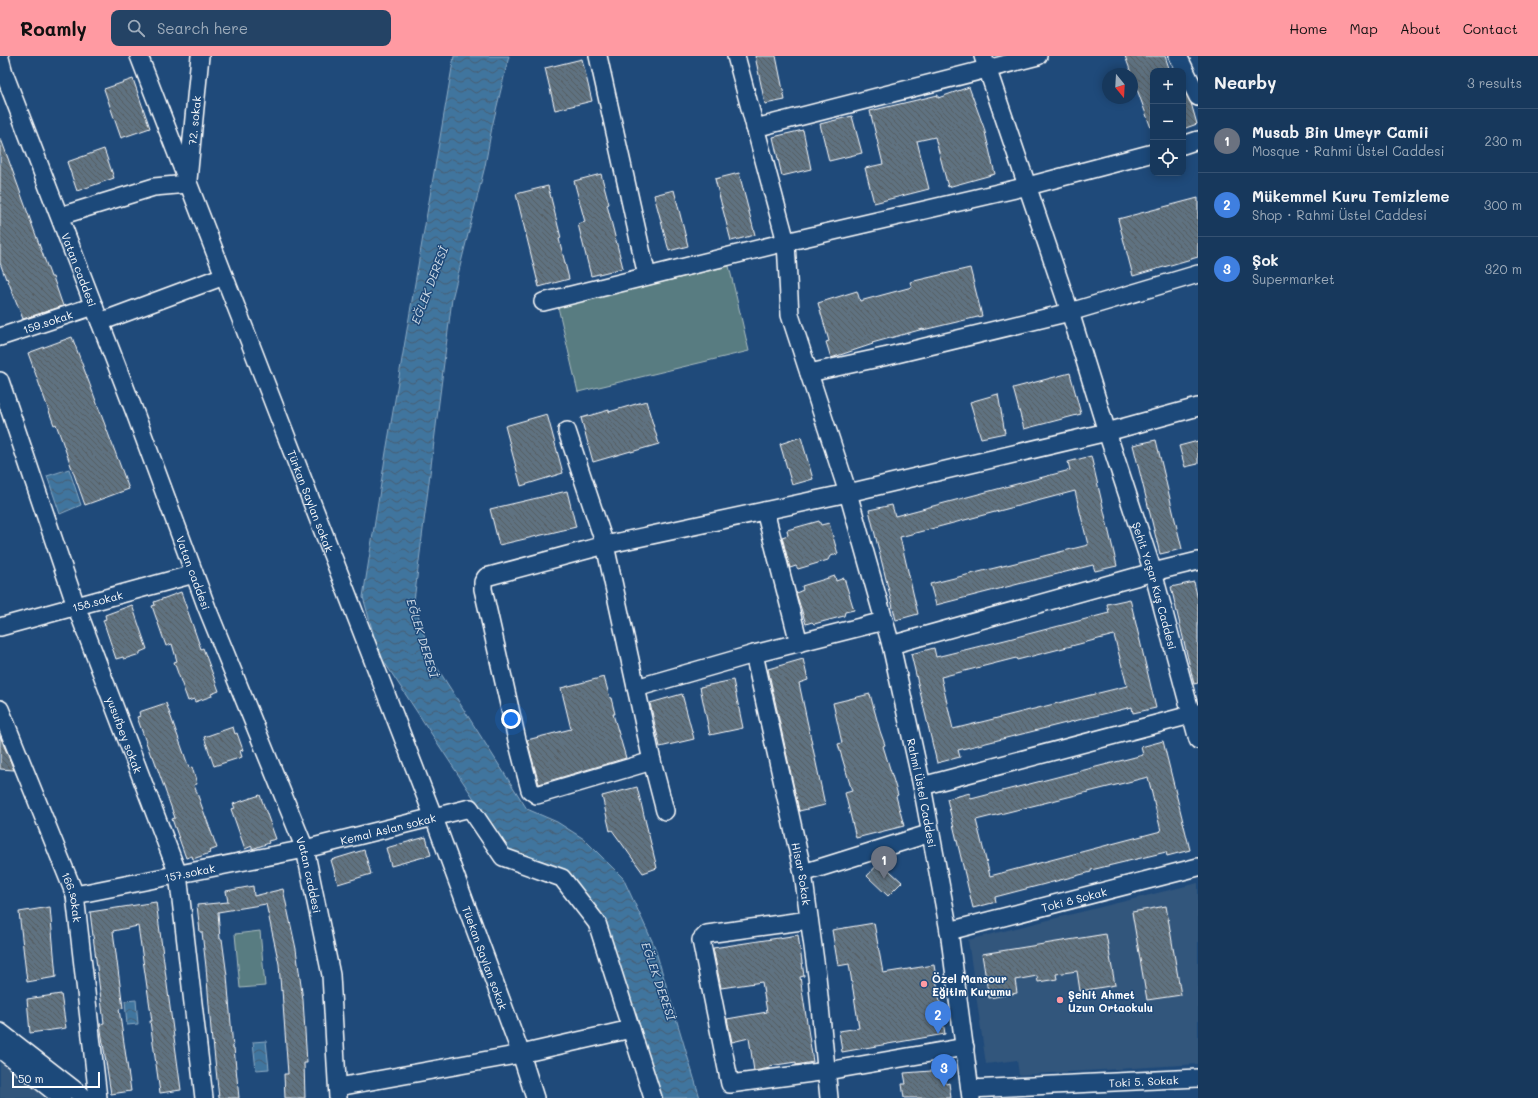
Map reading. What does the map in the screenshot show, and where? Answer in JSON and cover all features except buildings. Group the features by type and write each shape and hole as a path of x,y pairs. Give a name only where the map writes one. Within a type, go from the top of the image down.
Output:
{"street":[{"name":"Türkan Saylan sokak","path":"139,56 434,818"},
{"name":"72. sokak","path":"188,184 200,56"},
{"path":"598,56 647,276"},
{"name":"Rahmi Üstel Caddesi","path":"736,56 786,242 790,315 848,494 891,645 922,786 950,931 970,1093"},
{"path":"755,128 986,62 1038,56"},
{"path":"1178,56 1198,97"},
{"name":"Şehit Yaşar Kuş Caddesi","path":"986,62 1070,312 1107,432 1153,572 1195,714 1198,740"},
{"name":"Vatan caddesi","path":"1,69 60,216 245,706 305,849 331,975 338,1092"},
{"path":"1186,143 1198,140"},
{"path":"543,302 786,242 1028,186 1150,154"},
{"path":"60,216 154,187 188,184"},
{"path":"808,373 888,356 1070,312 1198,274"},
{"path":"100,322 224,276"},
{"name":"159.sokak","path":"0,337 94,306"},
{"name":"yusufbey sokak","path":"0,381 76,606 178,874 204,1098"},
{"path":"652,761 537,795 530,790 484,589 483,582 486,577 606,545 848,494 1107,432 1198,407"},
{"path":"567,431 606,545 652,761 665,811"},
{"path":"765,511 799,644"},
{"path":"891,645 1153,572 1198,561"},
{"name":"158.sokak","path":"0,627 194,574"},
{"path":"636,688 754,654 799,644 884,621"},
{"name":"Hisar Sokak","path":"754,654 803,873 817,976 829,1098"},
{"name":"166.sokak","path":"0,709 75,895 98,1098"},
{"path":"922,786 1195,714"},
{"name":"Kemal Aslan sokak","path":"305,849 470,808 503,858 562,878 597,923 631,1029"},
{"name":"Tüekan Saylan sokak","path":"434,818 521,1054 535,1098"},
{"path":"803,873 931,833"},
{"name":"157.sokak","path":"75,895 305,849"},
{"name":"Toki 8 Sokak","path":"950,931 1198,867"},
{"path":"809,920 707,934 701,940 730,1084 827,1071 965,1047"},
{"path":"338,1092 521,1054 631,1029 653,1098"},
{"path":"0,1032 85,1098"},
{"path":"0,1049 62,1098"},
{"name":"Toki 5. Sokak","path":"970,1093 1198,1078"}],"shaded area":[{"name":"Şehit Ahmet Uzun Ortaokulu","path":"1198,883 1198,1064 1019,1075 1017,1060 986,1064 968,940"},
{"path":"0,1059 50,1098 0,1098"}],"green space":[{"path":"729,266 749,351 578,392 558,307"},
{"path":"260,931 265,986 240,988 235,934"}],"water":[{"name":"EĞLEK DERESİ","path":"454,56 509,56 492,127 485,166 452,299 414,601 431,658 527,809 557,822 584,839 623,878 654,945 700,1098 658,1098 597,912 509,852 379,654 363,597 386,452"},
{"path":"69,469 81,505 60,514 47,476"},
{"path":"136,1000 138,1024 127,1025 125,1001"},
{"path":"266,1041 269,1069 256,1070 253,1042"}],"place":[{"name":"Musab Bin Umeyr Camii","path":"884,879"},
{"name":"Özel Mansour Eğitim Kurumu","path":"924,984"},
{"name":"Şehit Ahmet Uzun Ortaokulu","path":"1060,1000"},
{"name":"Mükemmel Kuru Temizleme","path":"938,1034"},
{"name":"Şok","path":"944,1087"}]}
